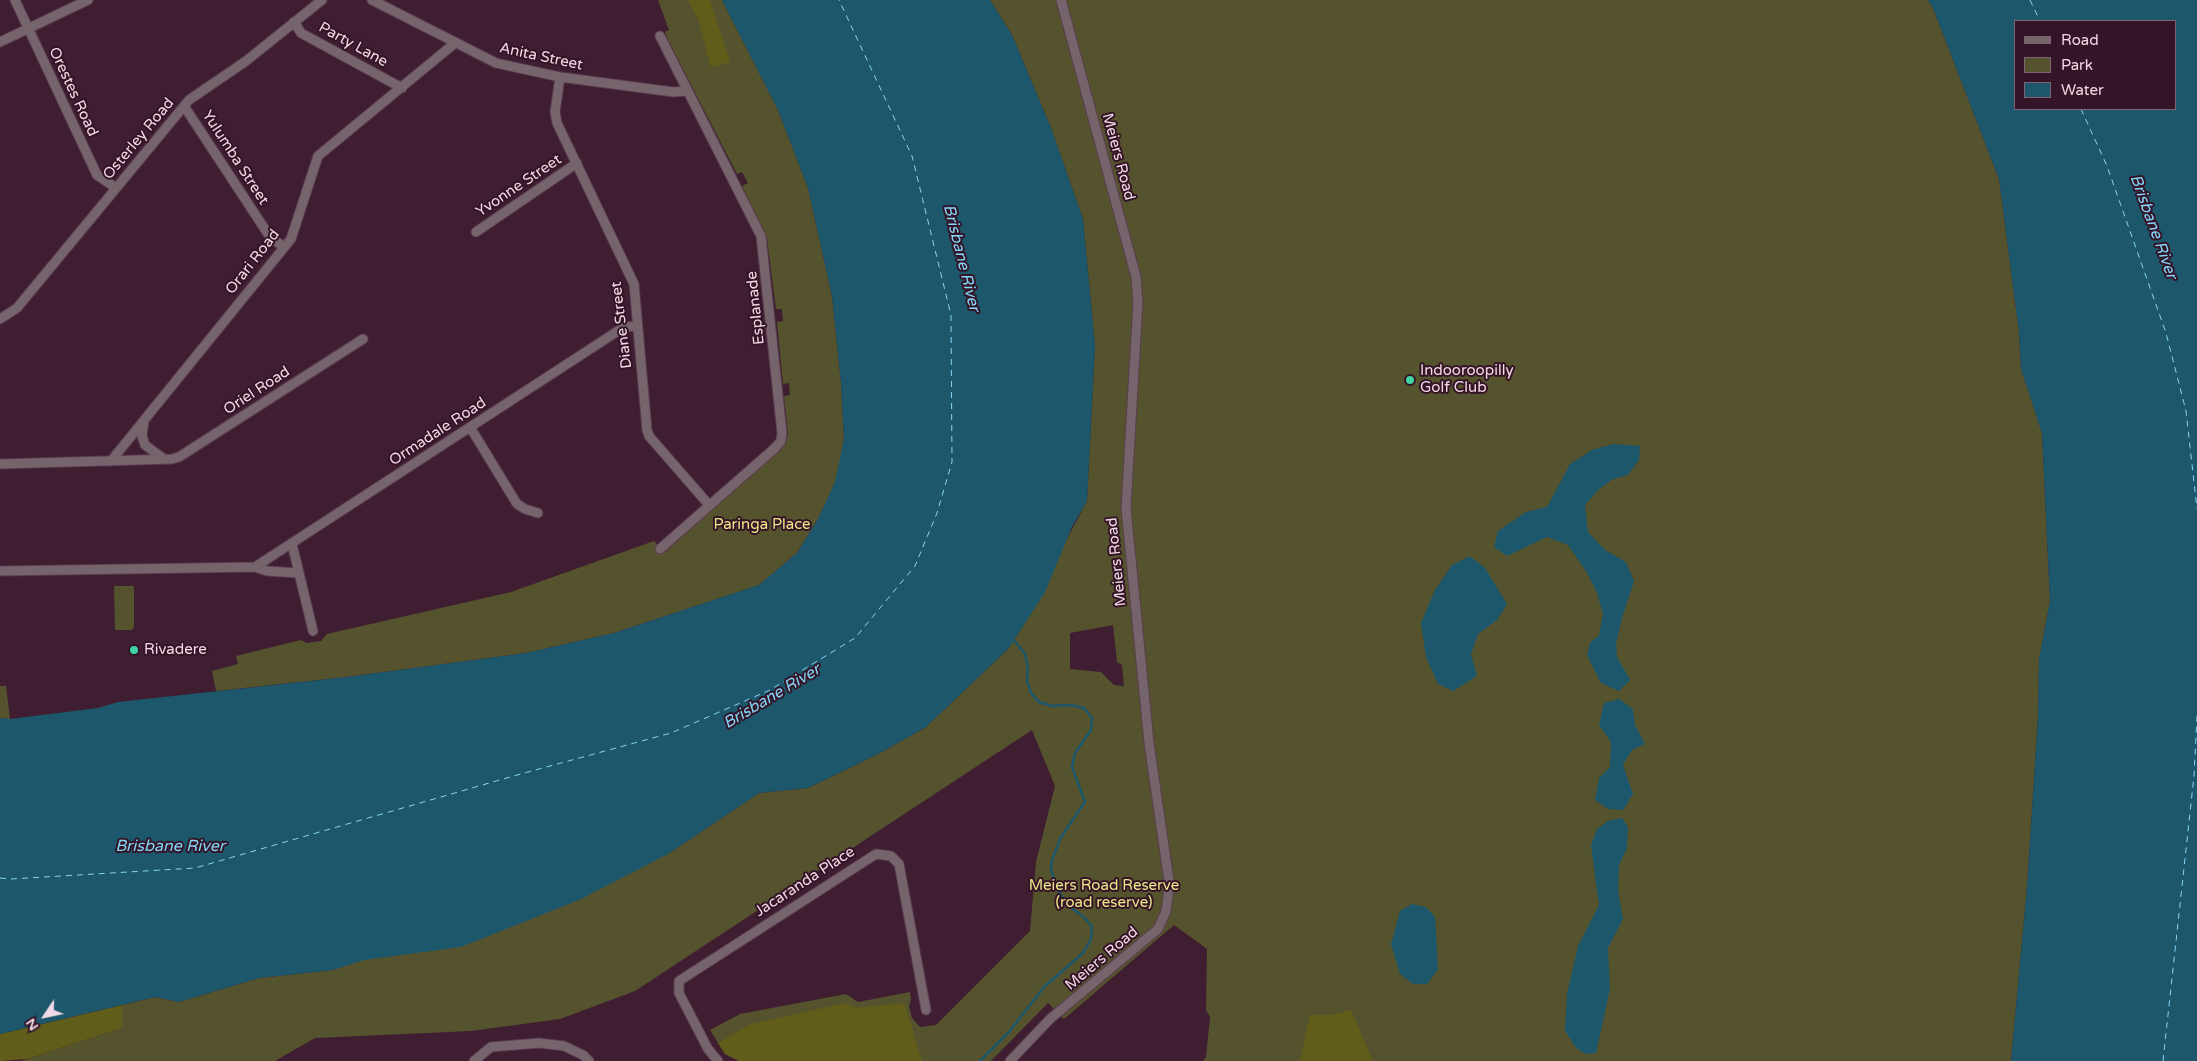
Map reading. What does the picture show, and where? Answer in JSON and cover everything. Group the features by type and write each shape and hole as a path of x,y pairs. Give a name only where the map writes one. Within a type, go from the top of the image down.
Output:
{"street":[{"name":"Orestes Road","path":"15,0 97,175 116,188"},
{"path":"0,42 88,0"},
{"name":"Osterley Road","path":"0,320 17,308 190,100 246,61 322,0"},
{"name":"Anita Street","path":"372,0 496,63 560,77 672,92 687,91"},
{"name":"Meiers Road","path":"1010,1061 1050,1019 1158,929 1166,911 1169,881 1149,743 1126,508 1138,302 1136,277 1061,0"},
{"name":"Party Lane","path":"294,22 301,32 402,88"},
{"name":"Esplanade","path":"660,36 762,236 782,423 781,441 775,448 660,549"},
{"name":"Orari Road","path":"111,461 291,238 318,156 455,43"},
{"name":"Diane Street","path":"560,77 555,112 557,122 634,284 649,436 709,505"},
{"name":"Yulumba Street","path":"184,106 270,237 284,247"},
{"name":"Yvonne Street","path":"476,232 577,163"},
{"name":"Ormadale Road","path":"255,567 624,327 637,326"},
{"name":"Oriel Road","path":"0,464 179,457 363,339"},
{"path":"144,421 142,436 145,445 164,459"},
{"path":"470,427 517,504 538,514"},
{"path":"292,544 313,631"},
{"path":"0,571 255,567 267,571 299,573"},
{"name":"Jacaranda Place","path":"718,1061 708,1049 679,993 678,981 876,854 891,856 899,864 926,1010"},
{"path":"474,1061 490,1047 539,1043 564,1046 583,1055 589,1061"}],"green space":[{"name":"Paringa Place","path":"658,0 722,0 778,110 808,188 832,296 841,383 844,439 836,482 818,519 797,553 759,585 614,633 526,653 347,677 216,691 212,671 238,664 236,656 301,640 307,643 321,641 327,634 511,592 654,541 664,553 782,448 786,442 788,434 784,396 790,395 789,383 783,384 777,322 783,321 782,309 776,309 767,239 742,186 748,183 742,172 737,174 668,40 665,32 669,30"},
{"name":"Meiers Road Reserve (road reserve)","path":"990,0 1928,0 1933,8 1999,179 2019,332 2021,369 2042,433 2050,601 2039,659 2038,717 2027,887 2011,1061 1203,1061 1206,1057 1210,1017 1206,1010 1207,949 1174,925 1064,1019 1048,1003 991,1061 739,1061 725,1054 710,1030 740,1014 846,994 858,1002 910,992 911,1000 909,1006 912,1018 920,1027 936,1025 1030,931 1036,862 1055,786 1032,730 635,991 560,1019 471,1031 315,1038 275,1061 21,1061 122,1028 122,1005 155,997 179,1002 259,978 333,970 668,854 759,793 808,788 880,753 926,727 1009,648 1087,501 1095,346 1083,219 1051,128 1012,35","holes":["1113,625 1117,662 1122,665 1124,686 1114,685 1101,672 1070,669 1070,633"]},
{"path":"114,586 134,586 134,627 132,630 115,630"},
{"path":"0,686 6,686 10,719 0,718"}],"shaded area":[{"path":"688,0 710,0 730,62 711,67 698,19"},
{"path":"845,1003 857,1008 904,1003 922,1061 739,1061 725,1054 718,1043 751,1024"},
{"path":"122,1005 122,1028 27,1059 0,1061 0,1034"},
{"path":"1351,1010 1373,1061 1300,1061 1310,1015 1332,1015"}],"water":[{"name":"Brisbane River","path":"722,0 990,0 1012,35 1051,128 1083,219 1095,346 1087,501 1072,527 1045,592 1009,648 926,727 880,753 808,788 759,793 668,854 579,900 461,947 364,960 333,970 259,978 179,1002 155,997 0,1034 0,718 10,719 98,708 118,702 347,677 526,653 614,633 759,585 797,553 818,519 835,482 844,439 841,383 832,296 808,188 778,110"},
{"name":"Brisbane River","path":"1928,0 2197,0 2197,1061 2011,1061 2027,887 2038,717 2039,659 2050,601 2042,433 2021,369 2019,332 1999,179 1933,8"},
{"path":"1613,444 1640,446 1639,460 1628,475 1613,479 1598,490 1585,505 1588,532 1605,550 1626,562 1634,581 1616,644 1617,657 1630,680 1619,691 1601,683 1587,655 1590,643 1599,635 1603,614 1597,593 1586,571 1568,545 1547,537 1507,556 1494,547 1498,531 1526,512 1547,507 1570,464 1592,450"},
{"path":"1470,556 1485,568 1507,604 1497,620 1478,634 1471,654 1477,676 1453,691 1438,684 1426,657 1421,623 1435,590 1452,565"},
{"path":"1619,699 1633,709 1635,725 1645,744 1632,750 1623,765 1633,794 1623,810 1608,809 1595,800 1599,778 1610,767 1611,742 1599,725 1604,703"},
{"path":"1622,818 1628,827 1627,848 1619,865 1618,891 1623,919 1608,948 1610,989 1596,1053 1586,1054 1576,1048 1565,1031 1567,994 1578,946 1599,905 1591,845 1597,829 1608,821"},
{"path":"1412,904 1426,907 1435,917 1438,969 1427,984 1413,984 1400,974 1391,944 1400,911"}],"waterway":[{"path":"980,1061 1009,1032 1044,987 1083,953 1091,939 1092,927 1084,917 1067,905 1056,887 1051,869 1052,860 1061,837 1085,802 1072,767 1075,753 1091,730 1092,718 1084,708 1071,705 1052,706 1039,702 1031,693 1027,681 1028,668 1025,654 1013,639"}],"ferry route":[{"path":"0,878 11,879 195,868 517,775 671,733 770,690 855,638 915,566 937,513 952,462 951,315 912,156 839,0"},
{"path":"2030,0 2040,20"},
{"path":"2081,110 2107,166 2166,333 2186,411 2197,509"},
{"path":"2163,1061 2194,776 2197,716"}],"place":[{"name":"Indooroopilly Golf Club","path":"1410,380"},
{"name":"Rivadere","path":"134,650"}]}
